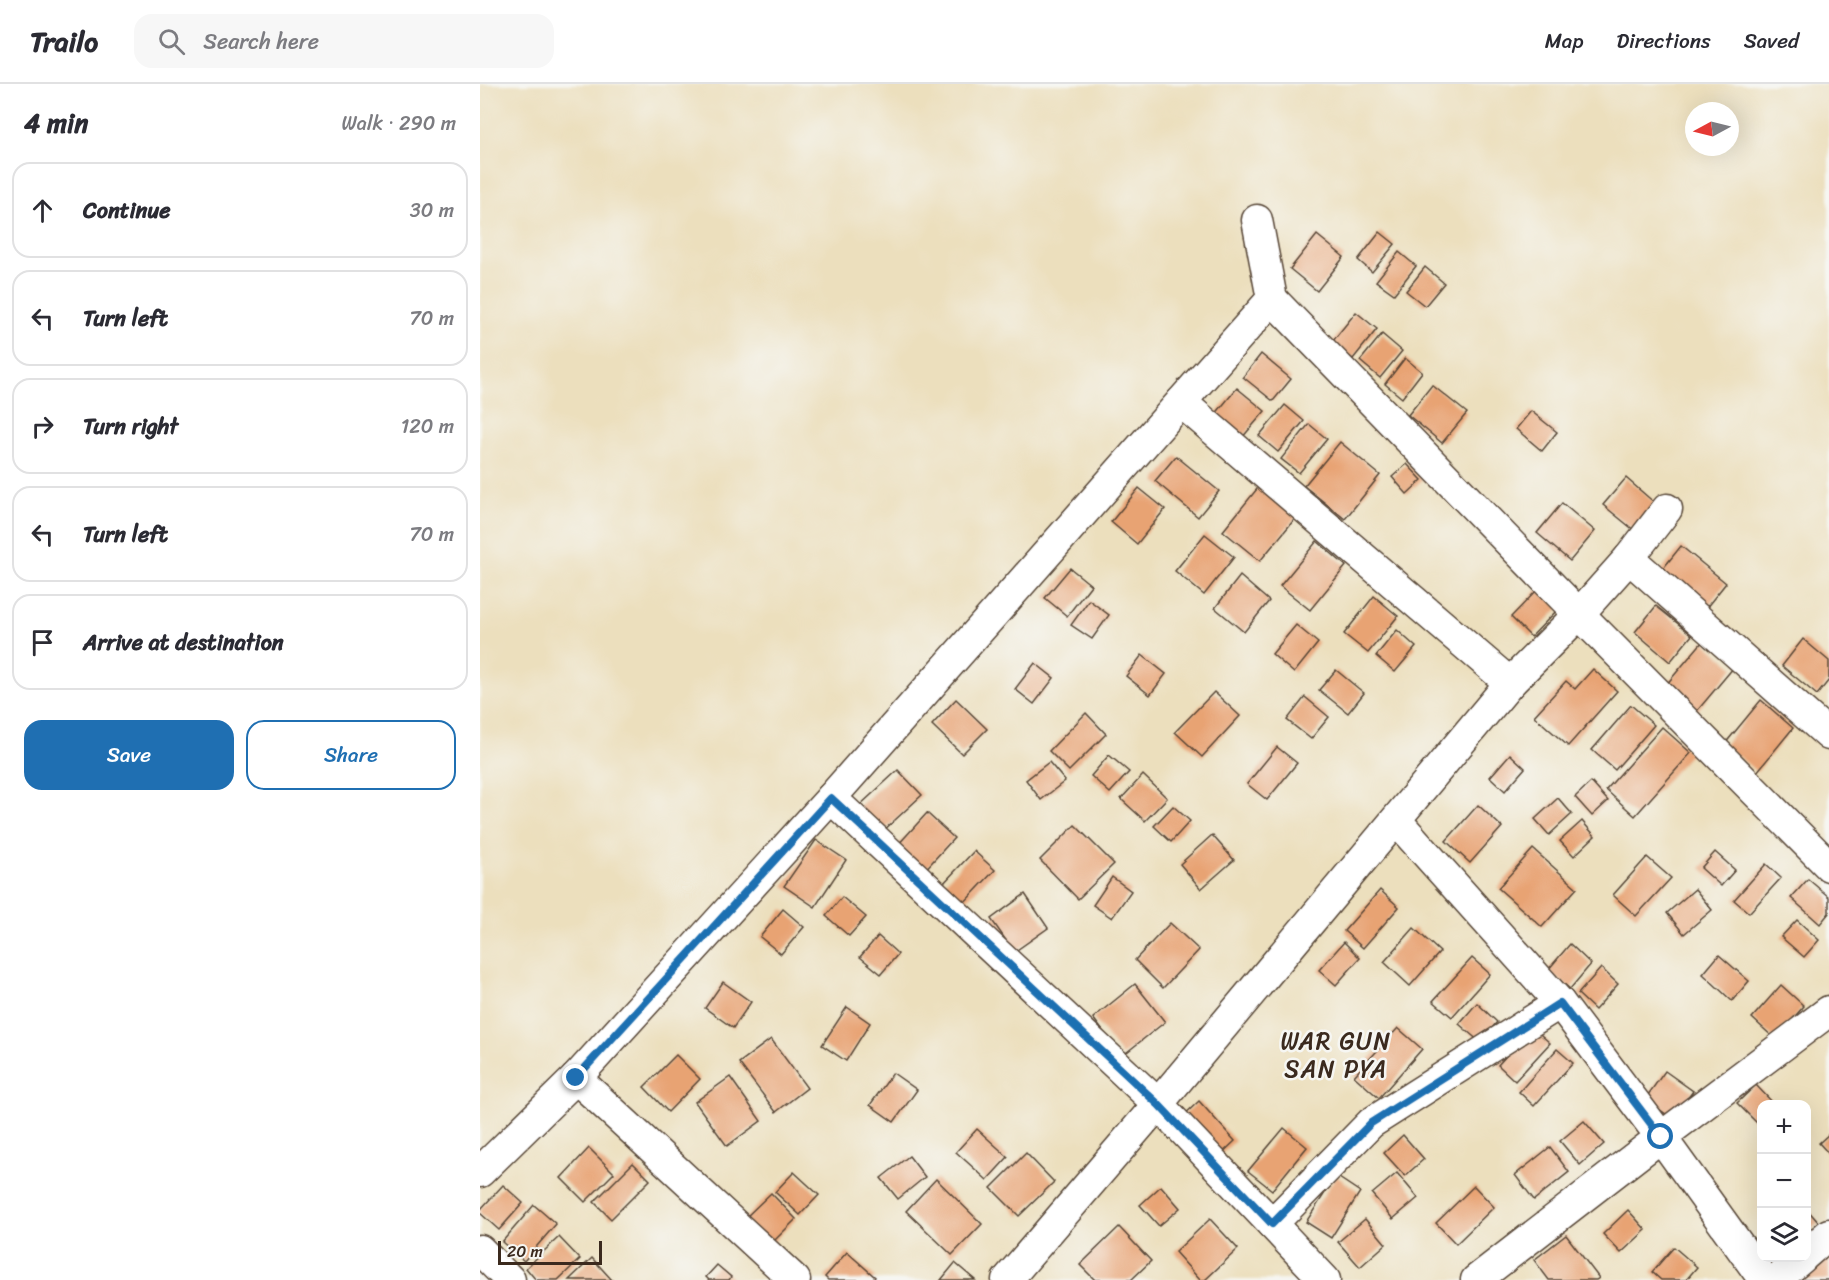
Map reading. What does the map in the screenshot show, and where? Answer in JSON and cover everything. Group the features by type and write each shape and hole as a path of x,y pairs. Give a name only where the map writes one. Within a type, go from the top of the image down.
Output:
{"street":[{"path":"1257,220 1272,299 1829,866"},
{"path":"480,1172 576,1078 831,798 1272,299"},
{"path":"1181,402 1510,683"},
{"path":"1007,1280 1158,1104 1510,683 1579,614 1629,558 1667,509"},
{"path":"1629,558 1829,735"},
{"path":"831,798 1158,1104 1325,1280"},
{"path":"1396,820 1560,1003 1661,1137 1764,1280"},
{"path":"1272,1224 1371,1123 1560,1003"},
{"path":"1476,1280 1829,1011"},
{"path":"576,1078 795,1280"},
{"path":"1811,1250 1829,1234"},
{"path":"480,1250 510,1280"},
{"path":"1776,1280 1796,1262"}],"building":[{"path":"1380,232 1395,244 1372,272 1358,260"},
{"path":"1317,235 1344,257 1317,291 1290,269"},
{"path":"1399,252 1416,266 1394,294 1376,281"},
{"path":"1425,267 1444,283 1425,306 1406,291"},
{"path":"1356,312 1377,329 1353,359 1332,342"},
{"path":"1382,334 1402,351 1380,378 1360,361"},
{"path":"1261,354 1291,379 1273,401 1243,377"},
{"path":"1405,358 1422,372 1402,398 1385,384"},
{"path":"1432,385 1467,413 1442,443 1408,415"},
{"path":"1237,388 1265,411 1241,439 1214,416"},
{"path":"1285,405 1304,421 1278,452 1259,436"},
{"path":"1531,411 1557,432 1542,451 1516,429"},
{"path":"1309,424 1327,439 1299,473 1281,459"},
{"path":"1340,442 1380,475 1345,519 1304,486"},
{"path":"1176,456 1219,491 1198,517 1155,481"},
{"path":"1407,464 1422,480 1407,494 1392,477"},
{"path":"1626,478 1656,504 1635,531 1603,505"},
{"path":"1261,484 1298,515 1260,561 1223,531"},
{"path":"1139,488 1165,509 1137,544 1111,522"},
{"path":"1562,503 1595,531 1570,561 1537,533"},
{"path":"1205,534 1234,557 1204,595 1175,571"},
{"path":"1317,541 1346,566 1310,610 1280,586"},
{"path":"1681,546 1726,583 1702,613 1657,576"},
{"path":"1070,568 1091,585 1067,616 1045,598"},
{"path":"1240,576 1269,601 1244,632 1215,608"},
{"path":"1540,587 1560,607 1531,637 1511,617"},
{"path":"1374,596 1398,616 1368,653 1344,634"},
{"path":"1089,600 1109,615 1092,639 1071,625"},
{"path":"1656,606 1692,635 1670,662 1635,632"},
{"path":"1296,625 1318,643 1294,673 1272,654"},
{"path":"1397,630 1416,647 1395,672 1376,656"},
{"path":"1803,639 1829,661 1829,680 1817,695 1782,666"},
{"path":"1703,641 1734,667 1697,711 1666,685"},
{"path":"1142,655 1166,674 1150,695 1126,676"},
{"path":"1035,663 1054,678 1034,704 1015,689"},
{"path":"1593,669 1617,691 1568,746 1534,716 1566,681 1575,689"},
{"path":"1336,670 1364,693 1348,713 1319,690"},
{"path":"1214,692 1240,716 1202,757 1175,732"},
{"path":"1305,697 1329,717 1311,739 1287,720"},
{"path":"956,699 987,729 962,754 932,725"},
{"path":"1761,700 1793,728 1757,772 1724,745"},
{"path":"1631,705 1654,725 1615,770 1592,750"},
{"path":"1086,713 1106,734 1069,771 1049,751"},
{"path":"1662,727 1691,753 1635,816 1606,790"},
{"path":"1277,747 1297,763 1267,800 1247,784"},
{"path":"1510,754 1525,768 1505,791 1490,777"},
{"path":"1109,755 1129,772 1110,793 1091,776"},
{"path":"1049,762 1065,781 1041,800 1026,780"},
{"path":"898,770 922,795 882,832 858,807"},
{"path":"1143,775 1167,798 1145,821 1121,799"},
{"path":"1591,782 1608,801 1592,816 1575,797"},
{"path":"1558,798 1572,814 1549,835 1535,819"},
{"path":"1478,805 1502,827 1470,863 1446,841"},
{"path":"1173,806 1190,821 1171,842 1154,826"},
{"path":"927,813 954,838 923,872 896,847"},
{"path":"1582,821 1595,836 1574,856 1560,841"},
{"path":"1075,825 1114,864 1078,899 1040,860"},
{"path":"1212,835 1234,860 1201,889 1180,864"},
{"path":"816,840 846,860 815,907 784,886"},
{"path":"1533,849 1577,888 1542,927 1498,888"},
{"path":"974,851 995,870 961,906 941,886"},
{"path":"1715,852 1735,870 1721,886 1701,868"},
{"path":"1647,857 1671,878 1636,916 1613,895"},
{"path":"1766,864 1781,878 1749,913 1734,900"},
{"path":"1112,877 1131,891 1112,918 1093,905"},
{"path":"1808,879 1829,897 1829,913 1820,924 1791,898"},
{"path":"1695,889 1712,910 1684,934 1667,913"},
{"path":"1380,890 1399,907 1363,948 1344,931"},
{"path":"1025,894 1048,928 1014,952 991,919"},
{"path":"842,897 866,917 849,936 826,916"},
{"path":"783,909 804,927 781,954 760,937"},
{"path":"1797,920 1819,940 1804,957 1781,937"},
{"path":"1170,923 1199,950 1163,988 1135,960"},
{"path":"1414,928 1440,952 1410,986 1384,962"},
{"path":"878,936 898,954 881,974 860,957"},
{"path":"1344,942 1360,958 1336,985 1319,970"},
{"path":"1570,944 1591,964 1570,989 1548,970"},
{"path":"1719,955 1749,981 1732,1001 1703,974"},
{"path":"1472,958 1490,974 1452,1017 1433,1001"},
{"path":"1601,968 1618,984 1595,1010 1578,994"},
{"path":"723,982 751,1002 733,1028 705,1008"},
{"path":"1135,984 1165,1022 1122,1056 1093,1018"},
{"path":"1781,985 1804,1006 1775,1039 1752,1018"},
{"path":"1477,1003 1497,1022 1480,1042 1459,1024"},
{"path":"847,1007 870,1023 846,1061 822,1045"},
{"path":"1532,1027 1550,1043 1515,1081 1498,1065"},
{"path":"1398,1028 1422,1049 1379,1098 1354,1076"},
{"path":"771,1039 807,1088 776,1112 739,1063"},
{"path":"1557,1049 1573,1063 1534,1106 1519,1092"},
{"path":"676,1055 700,1079 668,1112 644,1087"},
{"path":"1665,1071 1693,1091 1673,1119 1645,1099"},
{"path":"893,1073 917,1090 894,1122 870,1105"},
{"path":"730,1077 761,1121 727,1146 695,1102"},
{"path":"1756,1085 1770,1100 1757,1100 1757,1123 1737,1103"},
{"path":"1199,1101 1235,1141 1217,1158 1181,1118"},
{"path":"1584,1121 1604,1144 1580,1165 1560,1141"},
{"path":"1284,1128 1307,1147 1272,1190 1248,1171"},
{"path":"977,1129 1008,1157 987,1180 956,1152"},
{"path":"1829,1134 1829,1154 1819,1143"},
{"path":"1403,1135 1424,1159 1405,1176 1384,1153"},
{"path":"1550,1147 1569,1172 1534,1200 1515,1175"},
{"path":"589,1148 614,1173 585,1202 561,1178"},
{"path":"1026,1153 1054,1182 1019,1216 991,1188"},
{"path":"909,1156 925,1177 898,1199 881,1178"},
{"path":"633,1163 650,1180 611,1219 594,1202"},
{"path":"794,1172 819,1195 800,1215 775,1192"},
{"path":"1397,1173 1418,1198 1393,1219 1372,1194"},
{"path":"1336,1176 1360,1192 1331,1238 1306,1222"},
{"path":"936,1179 982,1224 952,1255 906,1211"},
{"path":"503,1185 523,1203 499,1230 480,1213 480,1210"},
{"path":"1161,1186 1180,1208 1159,1226 1140,1205"},
{"path":"1474,1186 1494,1207 1456,1244 1436,1223"},
{"path":"771,1193 796,1219 768,1247 743,1220"},
{"path":"534,1205 556,1224 524,1261 502,1242"},
{"path":"1628,1210 1646,1230 1621,1253 1603,1234"},
{"path":"1811,1214 1819,1223 1811,1229"},
{"path":"1210,1219 1238,1249 1205,1280 1200,1280 1175,1252"},
{"path":"1365,1219 1386,1244 1360,1267 1338,1242"},
{"path":"1119,1227 1151,1261 1131,1280 1095,1280 1080,1265"},
{"path":"1566,1235 1599,1278 1596,1280 1549,1280 1534,1260"},
{"path":"559,1237 580,1259 558,1280 536,1280 526,1268"},
{"path":"1674,1247 1697,1267 1686,1280 1661,1280 1652,1272"},
{"path":"847,1252 875,1277 873,1280 828,1280 825,1277"},
{"path":"1829,1252 1829,1280 1797,1280"},
{"path":"592,1258 612,1280 569,1280"},
{"path":"955,1263 975,1280 941,1280"},
{"path":"717,1265 731,1277 729,1280 709,1280 706,1277"}],"district":[{"name":"WAR GUN SAN PYA","path":"1336,1055"}],"route":[{"path":"576,1078 831,798 1158,1104 1272,1224 1371,1123 1560,1003 1661,1137"}]}
